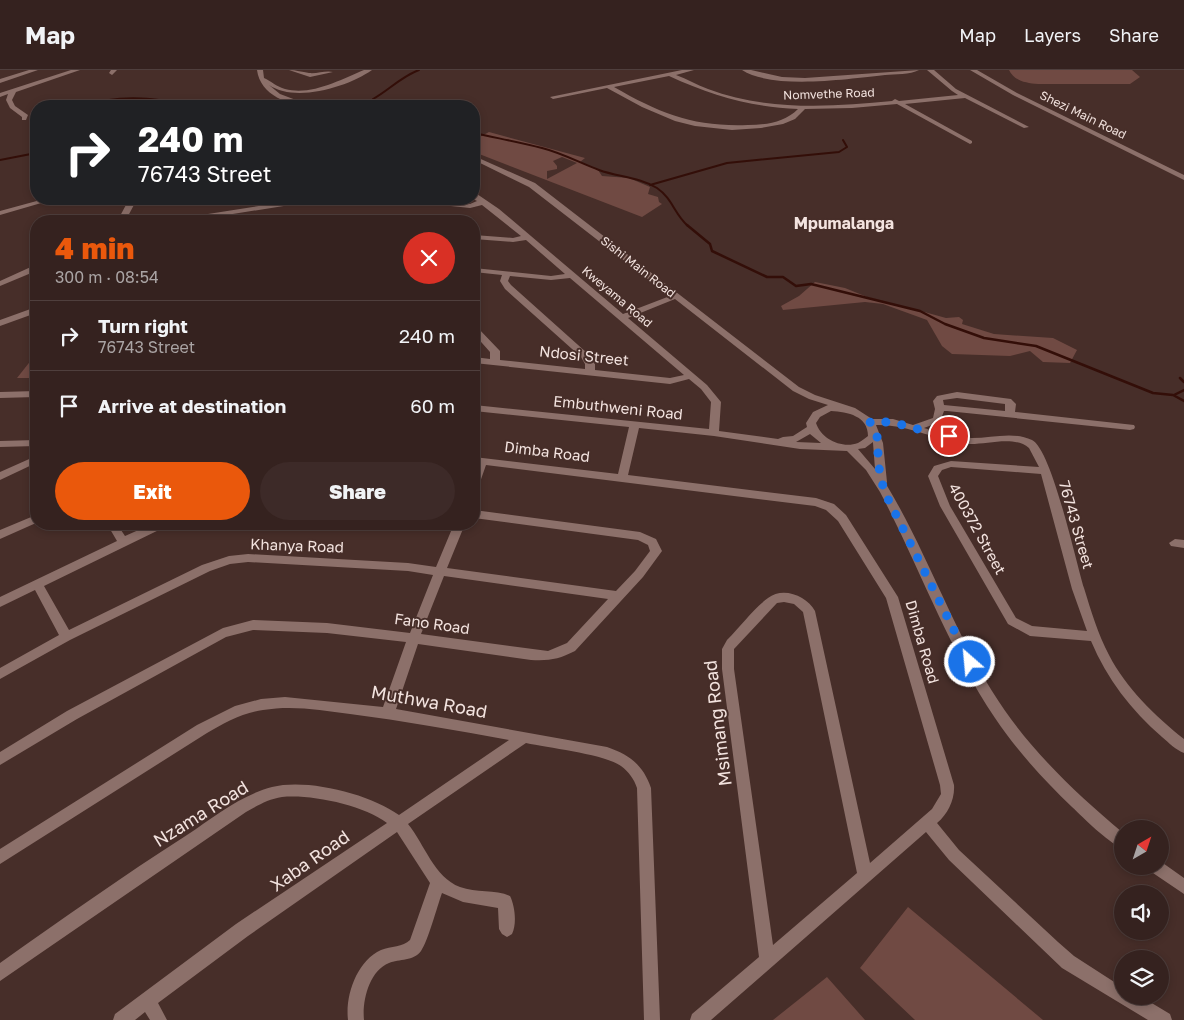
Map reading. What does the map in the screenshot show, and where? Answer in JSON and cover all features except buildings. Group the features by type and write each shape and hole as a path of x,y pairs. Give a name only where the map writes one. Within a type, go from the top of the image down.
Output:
{"street":[{"path":"0,81 35,70"},
{"path":"0,95 77,70"},
{"path":"260,70 262,80 277,94 293,100"},
{"path":"292,70 310,75 330,72"},
{"path":"262,80 282,90 297,92 336,85 369,70"},
{"path":"553,97 691,70"},
{"path":"745,70 764,76 791,79 916,70"},
{"path":"930,70 947,86 1026,127"},
{"name":"Shezi Main Road","path":"973,70 1008,90 1184,178"},
{"name":"Nomvethe Road","path":"670,74 701,90 728,99 762,106 803,108 964,96"},
{"path":"608,86 654,112 714,129 777,124 803,108"},
{"path":"13,91 10,100 12,107 26,116 24,119"},
{"path":"895,102 970,142"},
{"name":"Sishi Main Road","path":"480,161 532,185 796,388 812,397 852,410"},
{"name":"Kweyama Road","path":"480,200 622,317 712,395 716,402 714,433"},
{"path":"0,213 30,205"},
{"path":"214,215 277,205"},
{"path":"480,237 513,240 527,238"},
{"path":"0,284 30,271"},
{"path":"480,271 551,278 572,275"},
{"path":"20,276 30,274"},
{"path":"506,274 504,280 508,287 584,355 590,364 590,372"},
{"path":"622,317 676,296"},
{"path":"0,323 30,312"},
{"path":"480,336 494,351 495,362"},
{"name":"Ndosi Street","path":"480,361 670,380 691,376"},
{"name":"Sishi Main Road","path":"796,388 806,403 811,426"},
{"path":"0,395 30,394"},
{"path":"884,491 878,463 878,439 872,426 852,410 830,408 814,415 811,426 821,441 844,448 867,463 884,491 970,662 1004,719 1036,760 1066,792 1114,834"},
{"name":"Embuthweni Road","path":"480,409 714,433 800,446 844,448"},
{"path":"912,428 937,420 940,409 1010,413 1037,418 1130,427"},
{"name":"76743 Street","path":"872,426 888,421 968,441 994,439 1030,444 1036,449 1045,471 1077,584 1105,657 1120,681 1143,710 1184,747"},
{"path":"622,477 635,425"},
{"name":"Embuthweni Road","path":"759,439 795,439 811,426"},
{"path":"844,448 868,443 873,437 872,426"},
{"path":"0,444 30,443"},
{"name":"Dimba Road","path":"480,460 805,499 824,504 836,511 888,590 899,616 947,786 945,803 928,823 698,1020"},
{"path":"0,476 30,462"},
{"name":"400372 Street","path":"1045,471 951,464 938,468 933,476 945,506 1012,621 1030,631 1096,637"},
{"name":"Fano Road","path":"0,759 72,715 233,630 253,625 370,632 531,655 548,656 560,653 571,647 655,554 655,545 646,538 627,533 480,515"},
{"path":"0,535 30,522"},
{"path":"116,530 123,542"},
{"path":"0,602 148,530"},
{"path":"388,713 414,637 457,530"},
{"name":"Khanya Road","path":"0,674 66,637 206,568 229,560 248,558 339,562 442,571 618,596"},
{"path":"37,583 66,637"},
{"name":"Msimang Road","path":"767,960 728,669 728,649 742,631 773,600 780,597 801,602 809,611 865,876"},
{"name":"Muthwa Road","path":"0,857 142,766 246,707 282,702 388,713 607,753 621,758 632,766 641,778 645,798 652,1020"},
{"name":"Xaba Road","path":"121,1020 242,930 522,738"},
{"name":"Nzama Road","path":"0,973 174,851 269,794 282,791 316,794 360,804 384,812 400,822 438,882"},
{"path":"928,823 954,854 1052,948 1068,962 1114,990"},
{"path":"1167,875 1184,887"},
{"path":"355,1017 358,991 376,962 386,956 409,952 416,945 438,882 455,892 506,901 507,929"},
{"path":"148,1000 159,1020"},
{"path":"1138,1005 1164,1020"}],"shaded area":[{"path":"1009,70 1132,70 1140,77 1130,84 1038,84 1017,79"},
{"path":"489,132 585,158 580,162 598,170 602,176 629,178 650,187 648,194 658,197 659,202 662,204 642,217 480,154 480,137","holes":["562,157 577,163 547,179 547,171 557,169 553,161"]},
{"path":"815,282 845,288 867,297 946,318 959,317 963,320 962,324 994,334 1053,338 1077,350 1070,363 1043,362 1030,351 1010,356 952,354 942,346 927,320 883,304 865,302 783,310 781,306 799,296"},
{"path":"30,362 30,378 17,378"},
{"path":"908,907 1043,1020 915,1020 860,968"},
{"path":"827,977 865,1020 773,1020"}],"waterway":[{"path":"373,99 419,70"},
{"path":"112,100 127,98 162,100"},
{"path":"480,134 549,150 599,170 651,185"},
{"path":"651,185 727,163 839,152 847,147 843,140"},
{"path":"0,160 30,154"},
{"path":"651,185 667,197 687,225"},
{"path":"687,225 710,244 712,251 767,277 783,277 796,286 811,284 920,311 945,324 984,338 1036,346 1153,393 1173,395 1184,401"},
{"path":"1180,378 1184,382"},
{"path":"1174,395 1184,390"}],"district":[{"name":"Mpumalanga","path":"844,223"}],"route":[{"path":"949,436 932,434 894,422 870,422 878,439 878,463 884,491 970,662"}]}
